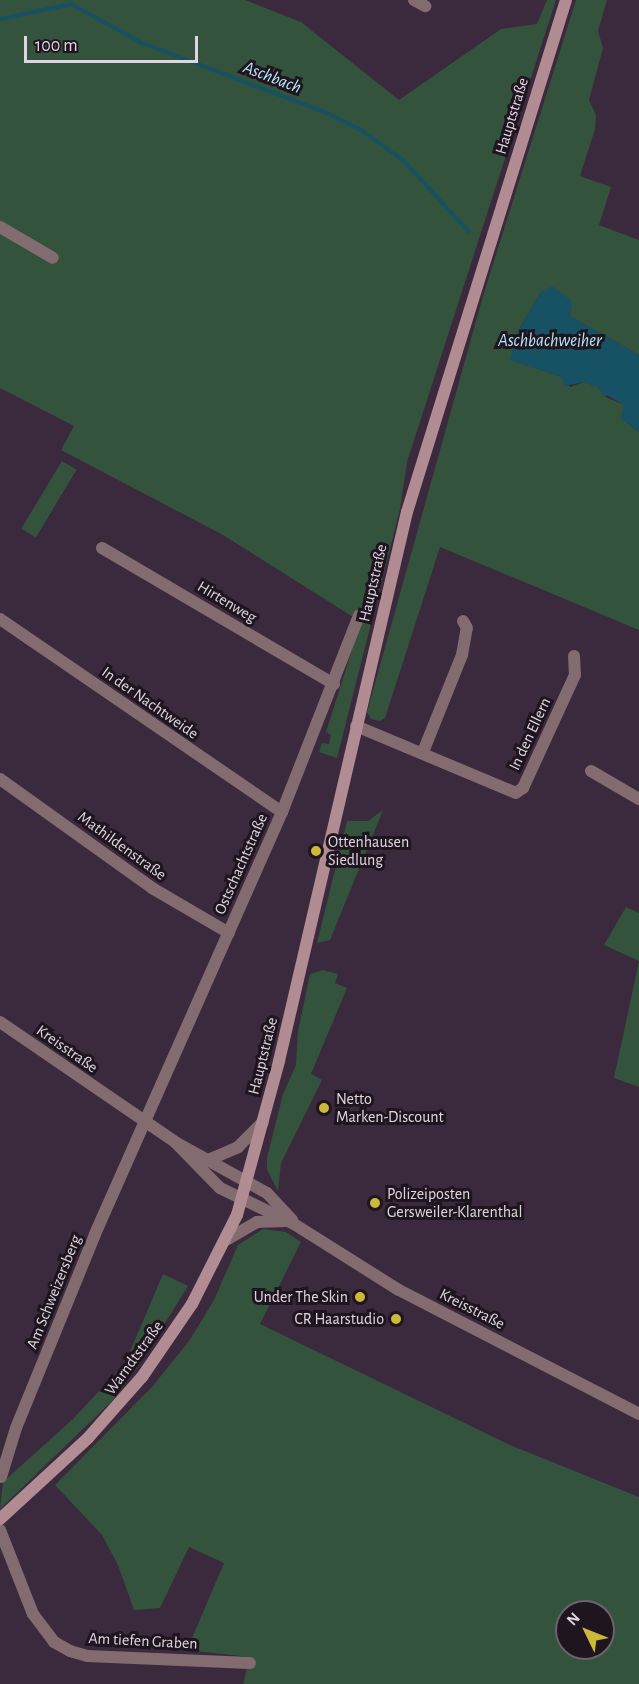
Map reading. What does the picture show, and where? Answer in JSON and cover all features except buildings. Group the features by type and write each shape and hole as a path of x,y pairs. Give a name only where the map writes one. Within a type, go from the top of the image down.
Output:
{"main road":[{"name":"Hauptstraße","path":"248,1183 356,726 430,428 566,0"},
{"name":"Warndtstraße","path":"0,1519 124,1400 192,1304 226,1240 248,1183"}],"street":[{"path":"0,227 53,258"},
{"name":"Hirtenweg","path":"102,548 334,684"},
{"name":"Ostschachtstraße","path":"143,1122 282,812 359,616"},
{"name":"In der Nachtweide","path":"0,619 282,812"},
{"path":"423,752 462,655 467,628 464,621"},
{"name":"In den Ellern","path":"356,726 423,752 508,791 523,788 575,675 574,656"},
{"path":"591,771 639,799"},
{"name":"Mathildenstraße","path":"0,779 162,894 229,933"},
{"name":"Kreisstraße","path":"0,1022 143,1122 267,1193 292,1223"},
{"path":"208,1160 238,1147 264,1121"},
{"name":"Am Schweizersberg","path":"1,1477 16,1428 143,1122"},
{"name":"Kreisstraße","path":"175,1142 220,1188 292,1223 399,1290 639,1414"},
{"path":"226,1240 256,1222 292,1223"},
{"name":"Am tiefen Graben","path":"0,1530 33,1614 54,1642 70,1652 87,1656 250,1664"}],"green space":[{"path":"0,0 245,0 301,22 399,100 501,29 537,24 547,0 556,0 407,462 400,509 337,758 319,752 322,743 329,744 331,735 326,732 361,622 223,535 61,450 74,426 0,388"},
{"path":"576,0 607,0 598,31 603,48 589,100 596,115 595,129 580,176 611,187 599,225 639,240 639,355 569,316 541,292 516,335 511,360 562,377 570,387 584,382 598,387 605,397 625,405 621,418 639,432 639,630 440,547 385,718 380,721 371,719 367,712 483,296"},
{"path":"62,461 77,470 36,537 21,529"},
{"path":"383,810 330,940 317,943 347,821 368,821"},
{"path":"626,907 639,913 639,961 604,945"},
{"path":"639,961 639,1087 614,1078"},
{"path":"323,970 338,974 335,983 347,988 311,1074 322,1080 281,1163 278,1191 267,1170 267,1158 283,1094 296,1065 298,1031 310,974"},
{"path":"263,1229 286,1232 301,1242 260,1324 510,1445 639,1497 639,1684 243,1684 250,1657 187,1650 224,1563 189,1547 160,1608 134,1610 118,1565 102,1535 55,1485 152,1387 189,1341 214,1300 238,1245"},
{"path":"163,1274 188,1286 135,1371 112,1401 0,1509 3,1482 73,1419 125,1363"}],"water":[{"name":"Aschbachweiher","path":"552,286 572,301 570,316 639,355 639,432 621,418 624,405 607,395 605,397 598,387 584,382 564,386 562,377 510,360 516,335 541,292"}],"waterway":[{"name":"Aschbach","path":"0,19 71,4 142,43 325,112 361,130 404,161 469,232"}],"place":[{"name":"Ottenhausen Siedlung","path":"316,851"},
{"name":"Netto Marken-Discount","path":"324,1108"},
{"name":"Polizeiposten Gersweiler-Klarenthal","path":"375,1203"},
{"name":"Under The Skin","path":"360,1297"},
{"name":"CR Haarstudio","path":"396,1319"}]}
